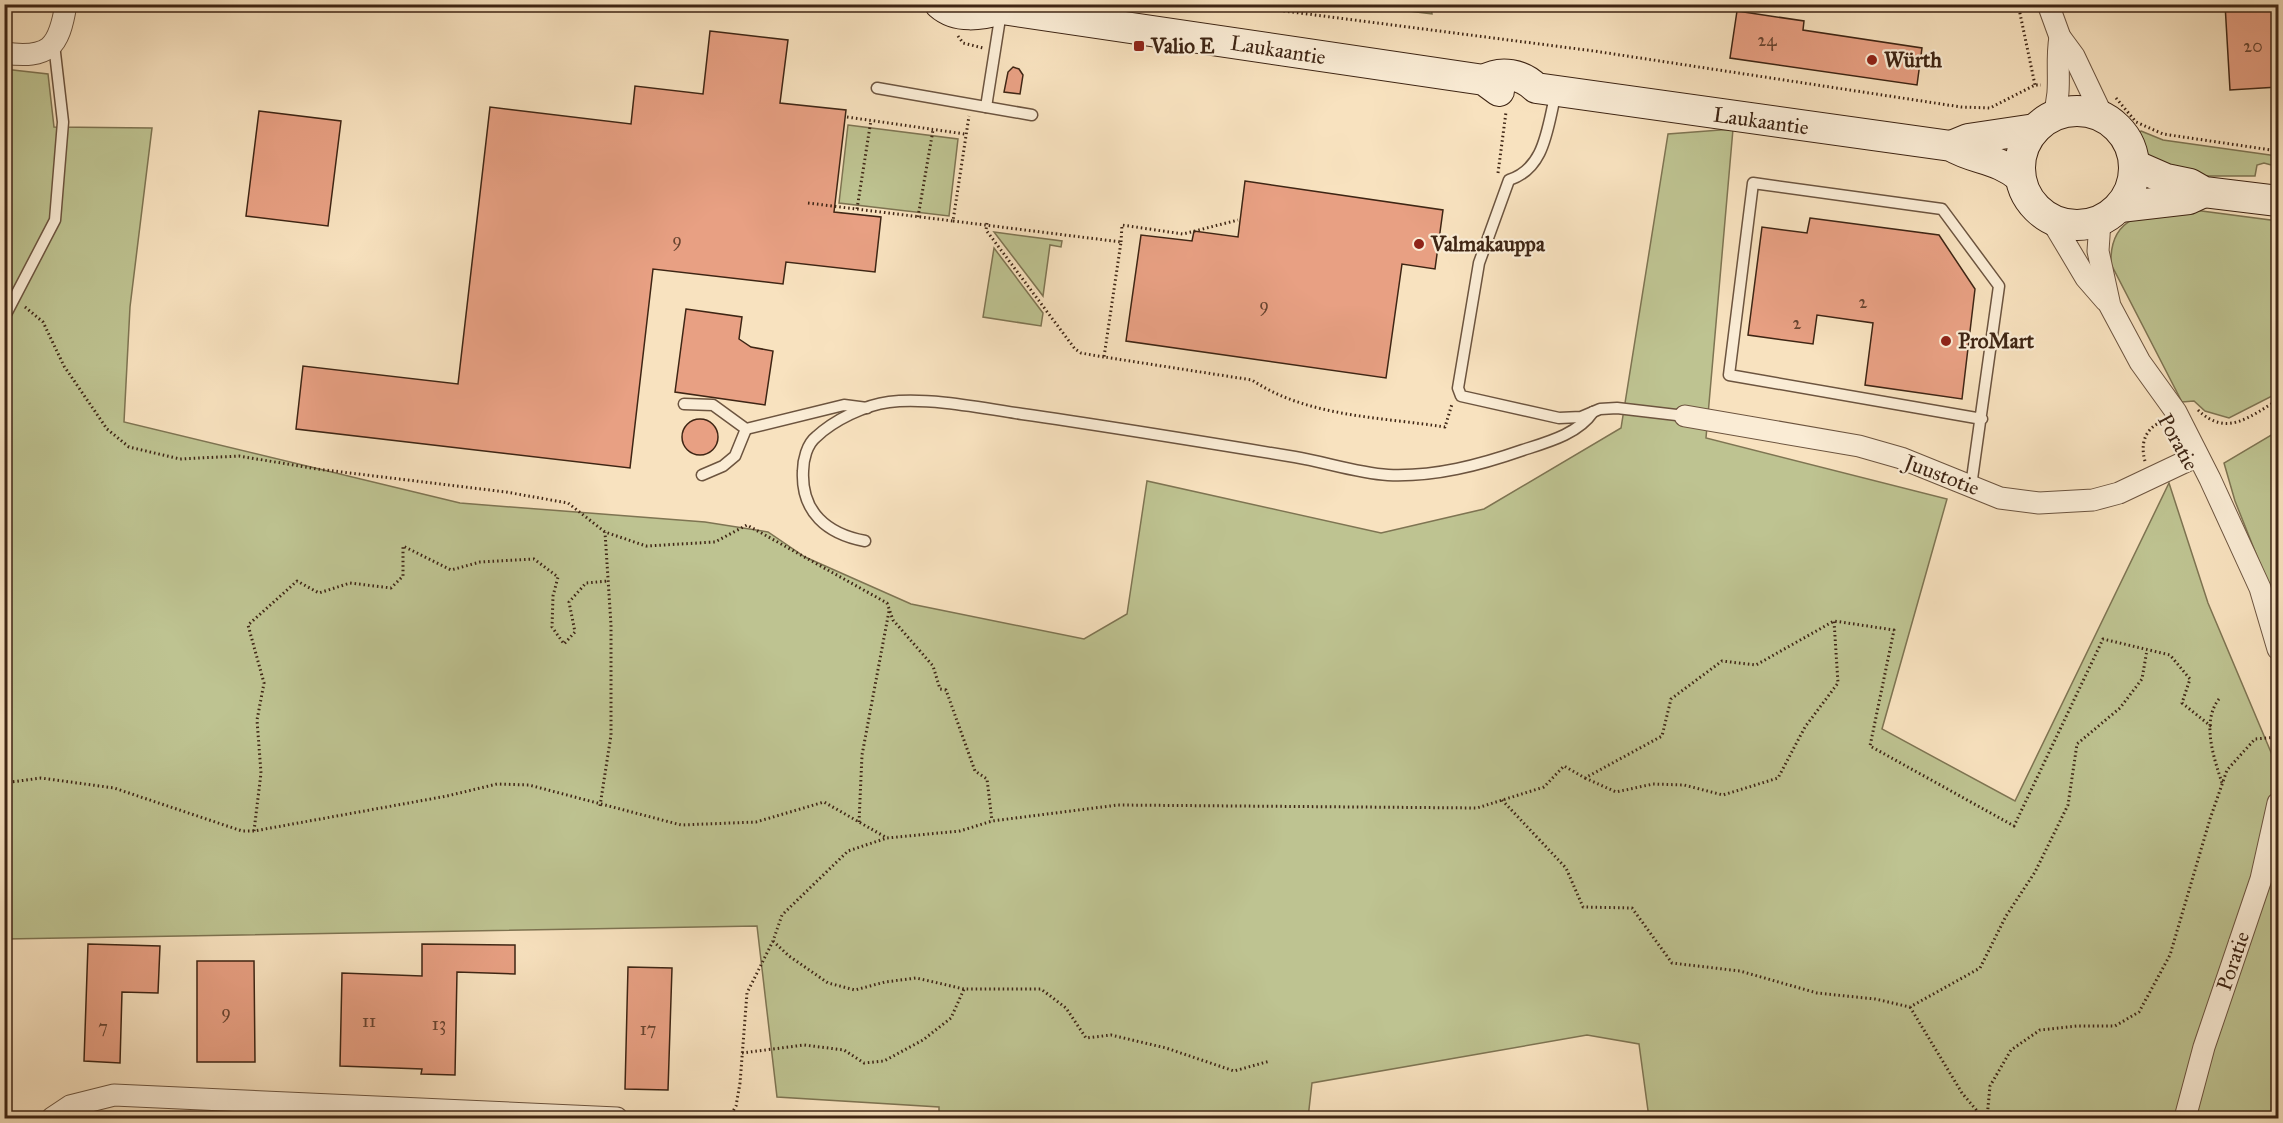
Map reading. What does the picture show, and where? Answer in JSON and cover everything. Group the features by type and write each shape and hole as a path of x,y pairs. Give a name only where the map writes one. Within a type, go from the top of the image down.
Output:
{"main road":[{"name":"Laukaantie","path":"940,4 959,14 980,15 998,7 1521,88 1951,146 1969,156 2007,165 2020,177"},
{"path":"2110,214 2133,180 2134,165 2125,137 2109,107 2078,111 2044,123 2025,143 2020,160 2020,177 2025,195 2037,210 2052,220 2068,225 2084,226 2110,214 2189,199 2204,192"},
{"name":"Laukaantie","path":"1951,146 1968,139 2044,123"},
{"path":"2134,165 2166,179 2190,183 2204,192 2278,201"}],"street":[{"path":"4,53 39,54 54,44 62,30 66,4"},
{"path":"2048,4 2060,37 2109,107"},
{"path":"2044,123 2061,85 2056,58 2060,37"},
{"name":"Poratie","path":"2110,214 2098,251 2110,306"},
{"name":"Poratie","path":"2052,220 2086,278 2110,306 2140,362 2164,420 2226,518"},
{"name":"Poratie","path":"2140,362 2176,412 2210,479 2260,588 2278,649"},
{"name":"Juustotie","path":"1685,416 1858,446 1901,458 2000,498 2039,503 2093,500 2120,493 2189,459"},
{"name":"Poratie","path":"2186,1119 2204,1047 2261,879 2278,803"},
{"path":"52,1119 70,1106 114,1095 617,1119"}],"lane":[{"path":"987,107 998,7"},
{"path":"4,318 55,220 63,122 54,44"},
{"path":"877,88 1032,115"},
{"path":"1521,88 1539,159 1524,175 1509,180 1479,263 1458,385 1461,396 1559,418 1581,417 1599,409 1617,408 1685,416"},
{"path":"1971,486 1982,420 1999,286 1942,209 1753,183 1729,375 1982,420"},
{"path":"865,541 847,538 825,524 810,509 802,485 803,460 815,438 843,419 889,402 959,404 1310,459 1388,475 1444,472 1492,461 1554,440 1586,422 1593,412"},
{"path":"684,404 713,405 746,429 844,405 868,408"},
{"path":"702,475 723,466 735,456 746,429"}],"path":[{"path":"1230,4 1594,51 1961,107 1990,108 2035,85 2061,85"},
{"path":"2018,4 2035,85"},
{"path":"978,47 979,55"},
{"path":"1500,201 1497,167 1521,88"},
{"path":"952,221 964,134 972,105"},
{"path":"2109,107 2163,134 2278,150"},
{"path":"847,117 964,134"},
{"path":"858,209 871,120"},
{"path":"918,217 933,129"},
{"path":"808,203 1121,242"},
{"path":"1104,357 1122,225 1183,234 1238,220"},
{"path":"987,224 986,230 991,238 1075,349 1081,353 1251,380 1272,394 1296,403 1445,427 1458,385"},
{"path":"15,298 43,322 64,366 107,429 129,447 180,459 239,456 537,497 568,503 605,532 645,546 715,542 747,525 887,603 893,620 933,666 940,689 945,690 975,771 987,779 992,821"},
{"path":"600,806 611,735 605,532"},
{"path":"255,831 261,773 257,720 264,683 248,625 297,581 319,593 350,584 391,588 403,576 404,546 451,570 480,562 534,559 558,577 553,596 552,627 564,644 575,632 569,602 586,583 608,580"},
{"path":"859,822 862,755 890,609"},
{"path":"729,1119 735,1106 740,1083 747,993 773,941 782,915 848,851 887,838 960,831 992,821 1118,805 1477,808 1544,787 1564,766 1616,792 1653,784 1684,785 1723,795 1778,778 1805,727 1838,683 1834,621"},
{"path":"1585,778 1662,736 1671,699 1722,661 1756,665 1834,621 1894,630 1870,746 2014,826 2103,639 2170,655 2190,679 2182,703 2212,727"},
{"path":"1502,800 1566,868 1583,907 1632,908 1672,963 1740,971 1817,993 1875,999 1910,1007 1980,968 2006,916 2035,872 2068,805 2078,744 2120,708 2142,679 2147,650"},
{"path":"2219,699 2214,706 2210,747 2222,784"},
{"path":"1988,1119 1990,1086 2011,1050 2040,1030 2078,1026 2115,1026 2139,1012 2170,955 2227,770 2255,739 2278,737"},
{"path":"4,783 41,778 114,788 242,831 255,831 447,796 497,784 529,785 600,806 681,825 756,822 824,802 887,838"},
{"path":"773,941 789,956 828,983 855,990 885,981 916,978 964,989 1041,989 1066,1008 1086,1038 1111,1035 1166,1048 1234,1071 1270,1060"},
{"path":"741,1053 804,1045 844,1050 864,1063 884,1061 923,1040 951,1018 964,989"},
{"path":"1910,1007 1962,1093 1983,1119"},
{"path":"2275,1016 2278,1010"}],"green space":[{"path":"1358,5 1431,5 1432,14"},
{"path":"4,69 48,74 54,127 152,128 130,307 124,422 460,503 705,522 768,532 805,557 911,604 1084,639 1127,614 1147,481 1381,533 1484,509 1621,428 1668,134 1733,129 1706,438 1947,499 1882,729 2015,801 2169,483 2208,603 2273,757 2278,757 2278,1118 1649,1118 1639,1044 1587,1035 1312,1083 1308,1118 939,1118 939,1107 777,1097 757,926 5,939"},
{"path":"848,125 958,139 949,216 839,203"},
{"path":"2141,131 2163,140 2275,156 2275,166 2264,163 2257,165 2255,176 2192,176 2149,160 2135,135"},
{"path":"2194,210 2278,221 2278,393 2229,418 2205,411 2194,401 2182,402 2111,264 2112,246 2117,233 2126,224 2149,214"},
{"path":"994,232 1062,241 1061,247 1050,245 1043,296"},
{"path":"994,248 1043,313 1041,326 983,317"},
{"path":"2278,431 2278,609 2235,501 2224,463"}],"building":[{"path":"2225,4 2278,4 2278,87 2230,90"},
{"path":"1737,11 1804,21 1803,30 1922,48 1917,85 1730,58"},
{"path":"710,31 788,40 780,103 846,110 834,212 881,217 875,272 786,262 783,284 653,269 630,468 296,429 303,366 458,384 490,107 631,124 635,86 703,94"},
{"path":"1013,67 1019,69 1023,75 1020,94 1004,92 1008,72"},
{"path":"259,111 341,121 328,226 246,216"},
{"path":"1245,181 1443,210 1435,269 1402,264 1386,378 1126,341 1141,235 1192,241 1194,231 1238,237"},
{"path":"1810,218 1939,235 1975,289 1962,399 1865,385 1873,323 1817,315 1813,344 1748,335 1762,227 1807,233"},
{"path":"686,309 742,317 739,339 751,347 773,351 765,405 675,392"},
{"path":"700,419 713,424 718,437 713,450 700,455 687,450 682,437 687,424"},
{"path":"88,944 160,946 158,993 122,992 120,1063 84,1061"},
{"path":"422,944 515,945 515,974 457,972 455,1075 421,1074 422,1069 340,1066 342,973 422,976"},
{"path":"197,961 254,961 255,1062 197,1062"},
{"path":"628,967 672,968 668,1090 625,1089"}],"place":[{"name":"Valio E","path":"1139,46"},
{"name":"Würth","path":"1872,60"},
{"name":"Valmakauppa","path":"1419,244"},
{"name":"ProMart","path":"1946,341"}]}
